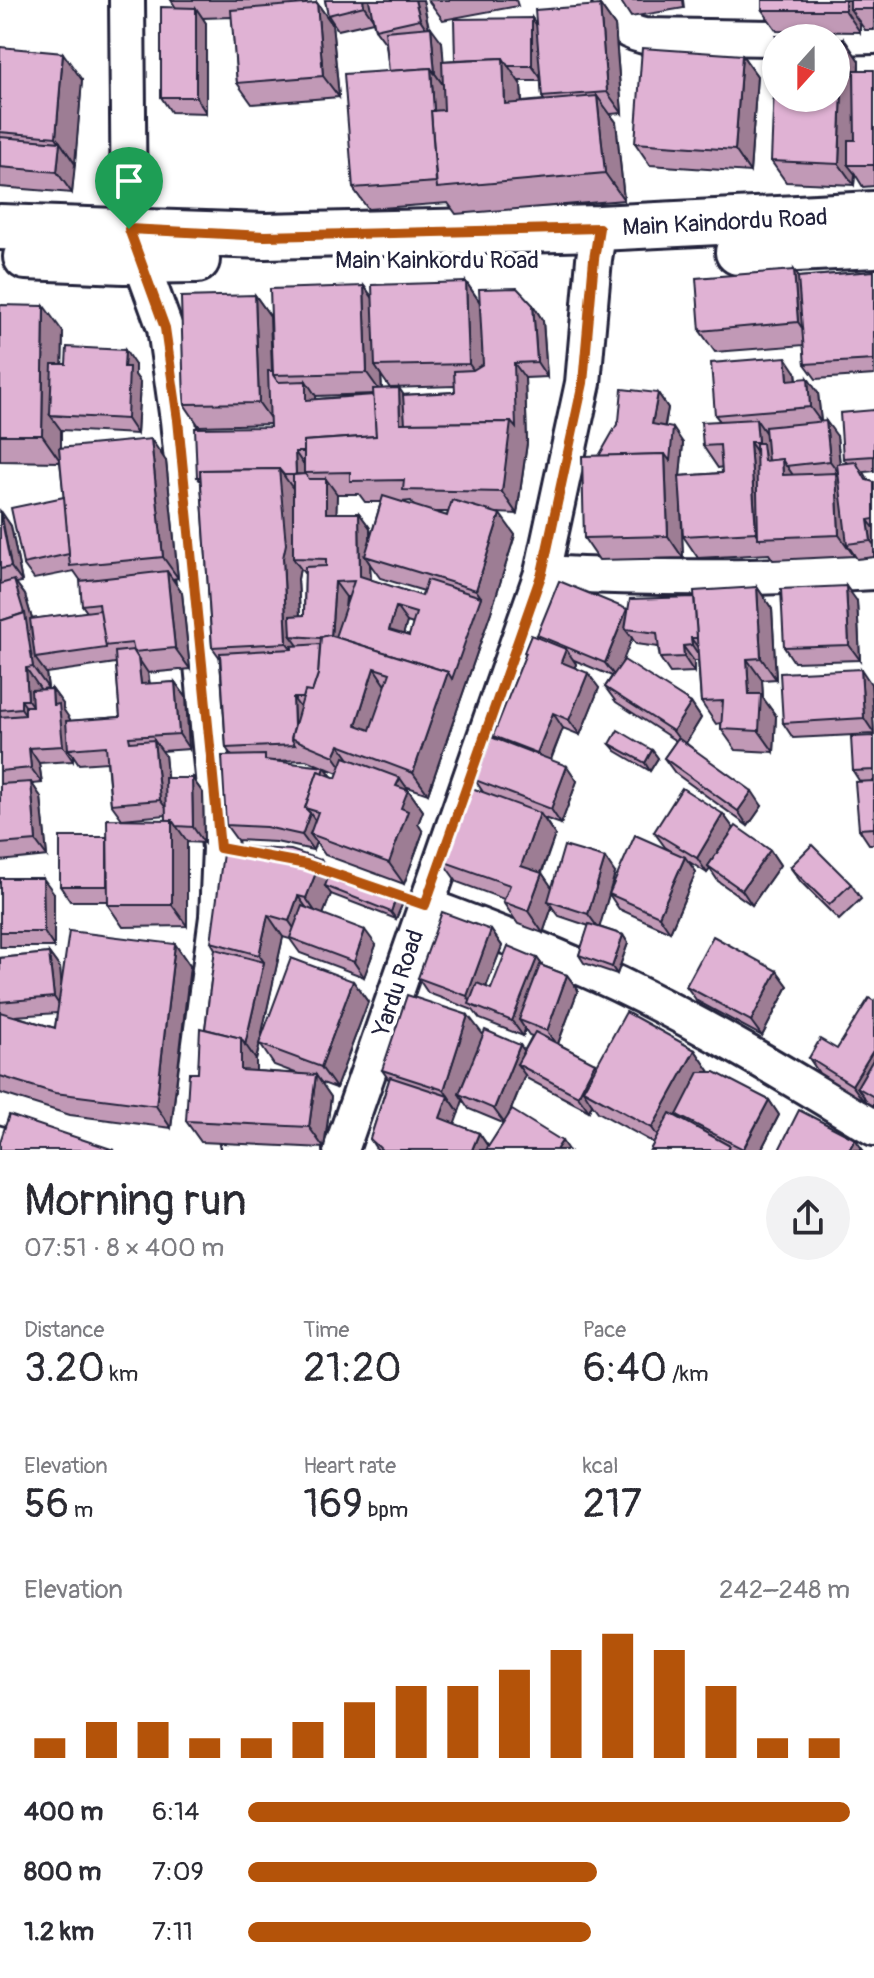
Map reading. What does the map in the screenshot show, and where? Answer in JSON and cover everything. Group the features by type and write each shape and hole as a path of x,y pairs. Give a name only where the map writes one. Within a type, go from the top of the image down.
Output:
{"main road":[{"name":"Main Kaindordu Road","path":"0,227 135,245 265,236 596,244 874,214"},
{"path":"596,244 874,245"},
{"path":"0,255 135,245"}],"street":[{"path":"0,1106 84,1128 194,1149 217,917 220,848 178,420 165,328 135,245 127,0"},
{"path":"610,0 614,17 626,32 644,36 762,38"},
{"path":"850,37 874,36"},
{"name":"Yardu Road","path":"341,1150 542,573 583,383 596,244"},
{"path":"542,573 799,577 874,572"},
{"path":"425,905 562,959 657,1003 732,1043 874,1128"}],"path":[{"path":"321,869 425,905"}],"building":[{"path":"325,0 363,0 364,6 328,15"},
{"path":"369,0 415,0 420,19 375,29"},
{"path":"762,0 845,0 845,10 762,10"},
{"path":"850,0 874,0 874,9 850,9"},
{"path":"317,3 323,76 237,83 231,10"},
{"path":"600,5 607,92 542,97 535,10"},
{"path":"161,7 196,8 196,97 161,97"},
{"path":"532,18 532,66 508,66 503,58 455,60 454,19"},
{"path":"431,27 435,74 431,68 389,71 385,31"},
{"path":"0,47 63,53 56,137 0,132"},
{"path":"642,48 742,55 735,150 635,143"},
{"path":"503,58 505,104 597,96 605,173 437,188 431,111 444,110 442,61"},
{"path":"431,68 436,182 353,188 344,74"},
{"path":"854,70 874,70 874,165 848,165 848,140 855,140"},
{"path":"773,112 841,112 839,164 771,161"},
{"path":"0,137 60,142 57,172 0,167"},
{"path":"794,270 798,322 700,331 696,278"},
{"path":"874,271 874,360 805,364 798,277"},
{"path":"466,282 469,364 375,366 372,285"},
{"path":"364,286 367,373 273,375 270,289"},
{"path":"517,288 533,305 537,362 514,363 516,428 511,422 405,423 403,395 455,392 454,371 473,370 483,364 479,289"},
{"path":"255,295 259,403 184,404 181,297"},
{"path":"0,305 44,306 42,435 0,435"},
{"path":"67,347 125,350 124,367 129,367 127,419 50,415 52,364 66,364"},
{"path":"786,357 788,380 808,378 810,407 715,415 711,363"},
{"path":"268,371 273,371 278,382 306,381 306,400 374,395 376,436 304,441 304,452 295,452 294,475 326,479 326,513 359,513 360,576 422,596 427,580 481,597 452,679 448,672 335,637 354,581 335,582 331,636 291,636 290,616 304,615 305,567 326,566 326,559 293,558 293,475 284,475 279,469 200,470 200,477 197,477 195,428 270,427","holes":["396,607 416,613 409,636 389,630"]},
{"path":"399,388 400,423 511,422 502,492 403,490 404,480 350,481 350,472 304,473 304,441 376,436 373,389"},
{"path":"622,389 658,393 652,424 673,428 670,461 665,454 599,456 619,421"},
{"path":"874,410 874,456 843,458 840,413"},
{"path":"756,419 758,442 750,442 756,532 683,536 679,476 722,473 720,445 703,446 701,422"},
{"path":"826,421 830,461 786,466 782,459 768,461 765,427"},
{"path":"151,439 163,557 70,566 59,448"},
{"path":"756,443 762,443 764,461 782,459 783,475 836,473 839,535 758,538"},
{"path":"665,454 668,536 584,538 582,456"},
{"path":"856,462 866,480 874,482 874,519 868,520 871,541 847,544 837,464"},
{"path":"279,469 286,544 283,558 287,643 212,647 200,470"},
{"path":"383,496 447,516 452,500 500,514 476,590 365,556"},
{"path":"64,497 69,554 23,564 11,508"},
{"path":"0,511 11,567 0,569"},
{"path":"167,571 175,648 134,652 132,643 104,646 99,603 82,605 80,581"},
{"path":"14,580 24,613 0,621 0,584"},
{"path":"559,581 627,609 605,663 537,635"},
{"path":"846,586 849,645 784,647 781,589"},
{"path":"757,587 761,658 747,659 749,694 761,694 759,731 721,729 723,701 701,702 694,591"},
{"path":"694,597 697,638 691,638 692,645 683,646 684,657 660,658 657,633 625,629 630,599"},
{"path":"100,610 106,648 35,658 30,619"},
{"path":"25,613 33,667 26,668 28,700 21,700 21,708 0,710 0,621"},
{"path":"329,635 448,672 413,773 339,745 334,756 291,738 305,691 312,692 318,674 321,637","holes":["374,668 390,673 370,730 356,725"]},
{"path":"531,635 566,649 561,662 588,673 569,720 553,713 537,753 493,736"},
{"path":"320,644 318,674 312,692 305,691 303,698 293,698 291,738 295,745 226,748 220,653 292,649 292,646"},
{"path":"133,650 138,658 141,684 175,682 179,734 129,737 130,742 154,740 160,800 111,804 106,746 68,749 66,721 120,717 115,652"},
{"path":"624,660 691,703 673,731 605,687"},
{"path":"861,669 864,718 783,723 780,673"},
{"path":"52,689 53,705 59,704 63,746 29,748 31,768 0,771 0,717 25,715 25,706 32,706 31,690"},
{"path":"618,730 652,750 645,763 610,744"},
{"path":"874,736 874,770 853,771 851,737"},
{"path":"491,737 567,766 551,809 475,780"},
{"path":"678,738 752,791 738,811 664,758"},
{"path":"265,755 265,760 325,767 323,773 318,771 305,808 310,813 302,835 266,827 226,825 222,756"},
{"path":"344,757 400,778 396,786 408,790 401,808 408,811 389,863 310,834 318,812 305,808 318,771 336,778"},
{"path":"165,778 192,778 193,827 176,826 172,820 166,820"},
{"path":"874,781 874,828 859,829 855,782"},
{"path":"31,782 36,841 0,844 0,784"},
{"path":"469,787 540,813 521,866 542,873 528,911 503,902 510,885 442,861"},
{"path":"682,788 723,814 697,858 654,832"},
{"path":"107,819 172,820 172,905 108,905"},
{"path":"736,826 770,850 742,890 708,866"},
{"path":"635,835 685,857 659,916 609,894"},
{"path":"60,837 107,837 107,886 60,886"},
{"path":"812,845 851,884 829,905 790,867"},
{"path":"224,846 291,850 321,860 306,898 298,896 289,921 268,915 259,955 211,942"},
{"path":"564,846 605,858 588,914 548,901"},
{"path":"330,873 396,897 391,912 325,886"},
{"path":"0,878 43,878 44,932 0,932"},
{"path":"302,906 365,930 354,962 290,938"},
{"path":"442,912 491,930 467,996 418,978"},
{"path":"589,924 623,935 612,967 579,955"},
{"path":"69,931 175,944 156,1106 55,1093 0,1076 0,1012 55,1028"},
{"path":"713,936 777,971 751,1021 686,986"},
{"path":"508,946 537,958 512,1021 469,1004 477,983 491,989"},
{"path":"215,949 264,962 245,1045 241,1038 205,1029"},
{"path":"49,953 54,997 0,1002 0,958"},
{"path":"291,958 353,981 321,1067 259,1044"},
{"path":"540,965 567,975 547,1031 519,1020"},
{"path":"407,995 468,1015 444,1090 382,1070"},
{"path":"869,998 874,1001 874,1049 852,1085 809,1058 820,1039 837,1049"},
{"path":"626,1012 695,1050 652,1128 583,1090"},
{"path":"200,1028 241,1038 241,1070 316,1075 309,1127 186,1121 189,1073 198,1073"},
{"path":"485,1030 520,1045 494,1109 459,1094"},
{"path":"535,1032 595,1063 578,1096 517,1064"},
{"path":"874,1058 874,1097 857,1087"},
{"path":"699,1072 715,1072 769,1100 743,1149 677,1115"},
{"path":"390,1077 448,1096 440,1118 479,1133 472,1150 382,1150 370,1139"},
{"path":"512,1110 562,1141 556,1150 486,1150"},
{"path":"799,1110 855,1139 849,1150 779,1150"},
{"path":"670,1113 730,1146 728,1150 650,1150"},
{"path":"9,1115 114,1150 0,1150"}],"route":[{"path":"599,228 583,383 542,573 425,905 306,864 220,848 178,420 165,328 129,229 265,236 599,228"}]}
